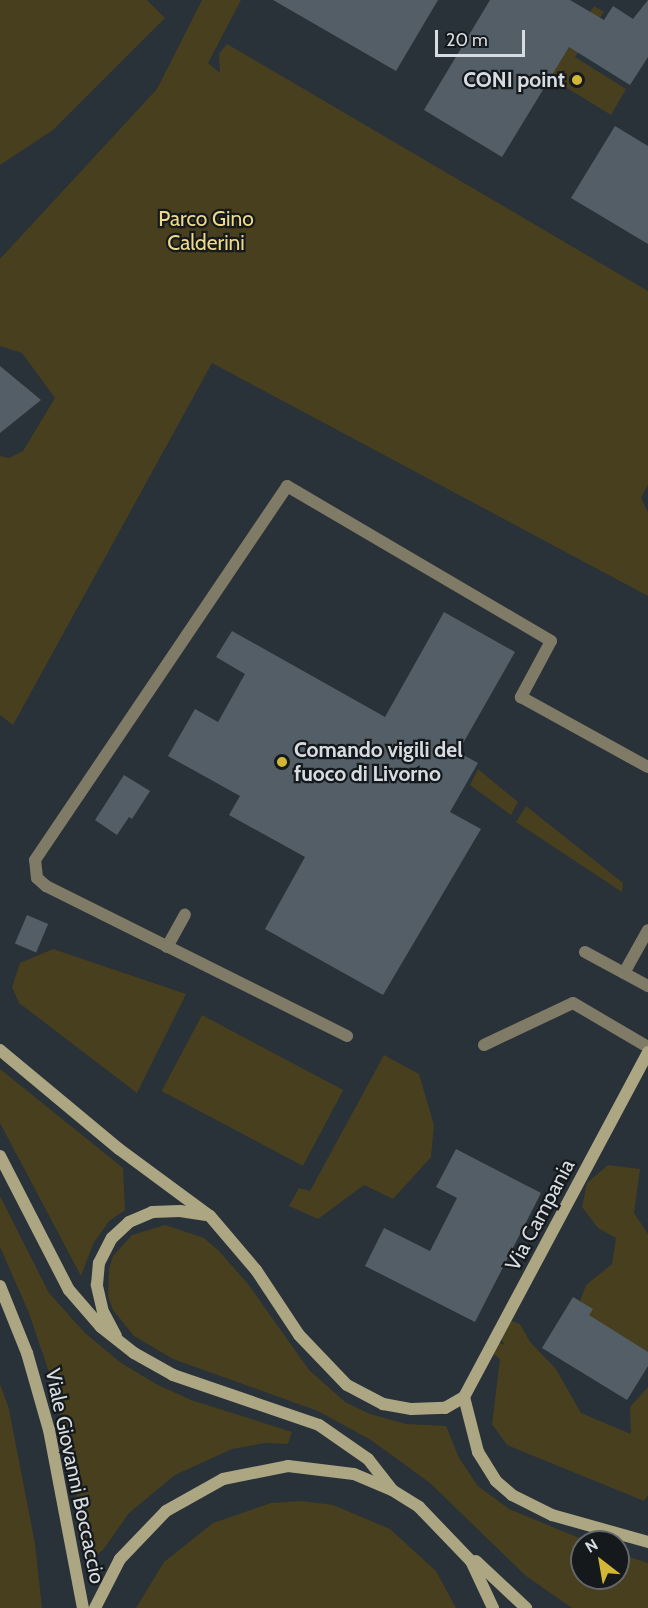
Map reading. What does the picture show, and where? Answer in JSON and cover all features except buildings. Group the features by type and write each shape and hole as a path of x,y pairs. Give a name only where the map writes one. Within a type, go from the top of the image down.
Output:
{"main road":[{"name":"Via Campania","path":"464,1397 648,1049"},
{"path":"0,1050 119,1149 210,1216 256,1270 299,1335 347,1385 383,1404 412,1409 445,1408 464,1397 478,1452 496,1481 512,1495 552,1515 648,1542"},
{"name":"Viale Giovanni Boccaccio","path":"0,1156 69,1290 119,1342 151,1364 189,1382 319,1425 368,1459 392,1490"},
{"name":"Viale Giovanni Boccaccio","path":"119,1342 103,1312 97,1285 103,1251 112,1238 129,1222 152,1212 180,1211 210,1216"},
{"name":"Viale Giovanni Boccaccio","path":"0,1286 27,1353 43,1410 68,1518 83,1608"},
{"name":"Viale Giovanni Boccaccio","path":"95,1608 114,1568 148,1525 184,1498 224,1479 266,1468 310,1467 354,1474 392,1490 419,1507 456,1542 483,1582 493,1608"},
{"path":"456,1542 526,1608"}],"lane":[{"path":"347,1036 46,886 37,878 35,860 287,486 551,641 522,697 648,767"},
{"path":"167,946 185,915"},
{"path":"624,973 648,930"},
{"path":"585,952 648,986"},
{"path":"484,1045 573,1003 648,1049"}],"green space":[{"path":"0,0 147,0 165,18 53,130 0,165"},
{"name":"Parco Gino Calderini","path":"202,0 241,0 208,63 220,73 219,54 227,44 648,291 648,485 641,498 648,512 648,596 212,363 13,725 0,715 0,456 9,458 23,451 55,398 22,353 0,346 0,259 157,89"},
{"path":"594,6 604,12 575,57 626,89 611,115 549,77"},
{"path":"478,769 518,802 511,815 470,785"},
{"path":"526,806 623,883 622,892 516,822"},
{"path":"53,949 186,994 137,1093 19,1003 12,987 20,963"},
{"path":"202,1015 343,1090 303,1166 162,1091"},
{"path":"384,1055 419,1074 434,1125 431,1157 393,1199 364,1185 318,1219 289,1206 299,1188 310,1191"},
{"path":"0,1069 123,1168 125,1210 109,1221 93,1244 81,1276 0,1123"},
{"path":"608,1165 640,1169 634,1213 648,1234 648,1355 577,1309 586,1285 612,1264 616,1238 598,1228 582,1207 587,1183"},
{"path":"0,1196 49,1293 85,1333 121,1363 158,1385 191,1400 292,1432 288,1444 265,1443 232,1449 175,1475 129,1513 103,1550 90,1560 53,1384 29,1313 0,1247"},
{"path":"165,1225 204,1238 219,1251 248,1284 309,1370 345,1402 370,1414 406,1424 446,1426 459,1458 478,1486 509,1509 570,1534 570,1590 630,1590 630,1557 648,1563 648,1608 572,1608 526,1576 430,1483 371,1440 318,1411 173,1359 134,1336 113,1310 108,1296 109,1269 113,1256 132,1235"},
{"path":"503,1318 520,1324 530,1342 556,1369 581,1413 631,1434 630,1407 648,1387 648,1495 644,1501 507,1445 492,1424 500,1359 492,1353 496,1342 505,1345 500,1337"},
{"path":"0,1384 9,1409 35,1544 42,1608 0,1608"},
{"path":"302,1501 333,1505 390,1529 436,1571 456,1608 136,1608 164,1562 213,1523 271,1503"}],"place":[{"name":"CONI point","path":"577,80"},
{"name":"Comando vigili del fuoco di Livorno","path":"282,762"}]}
